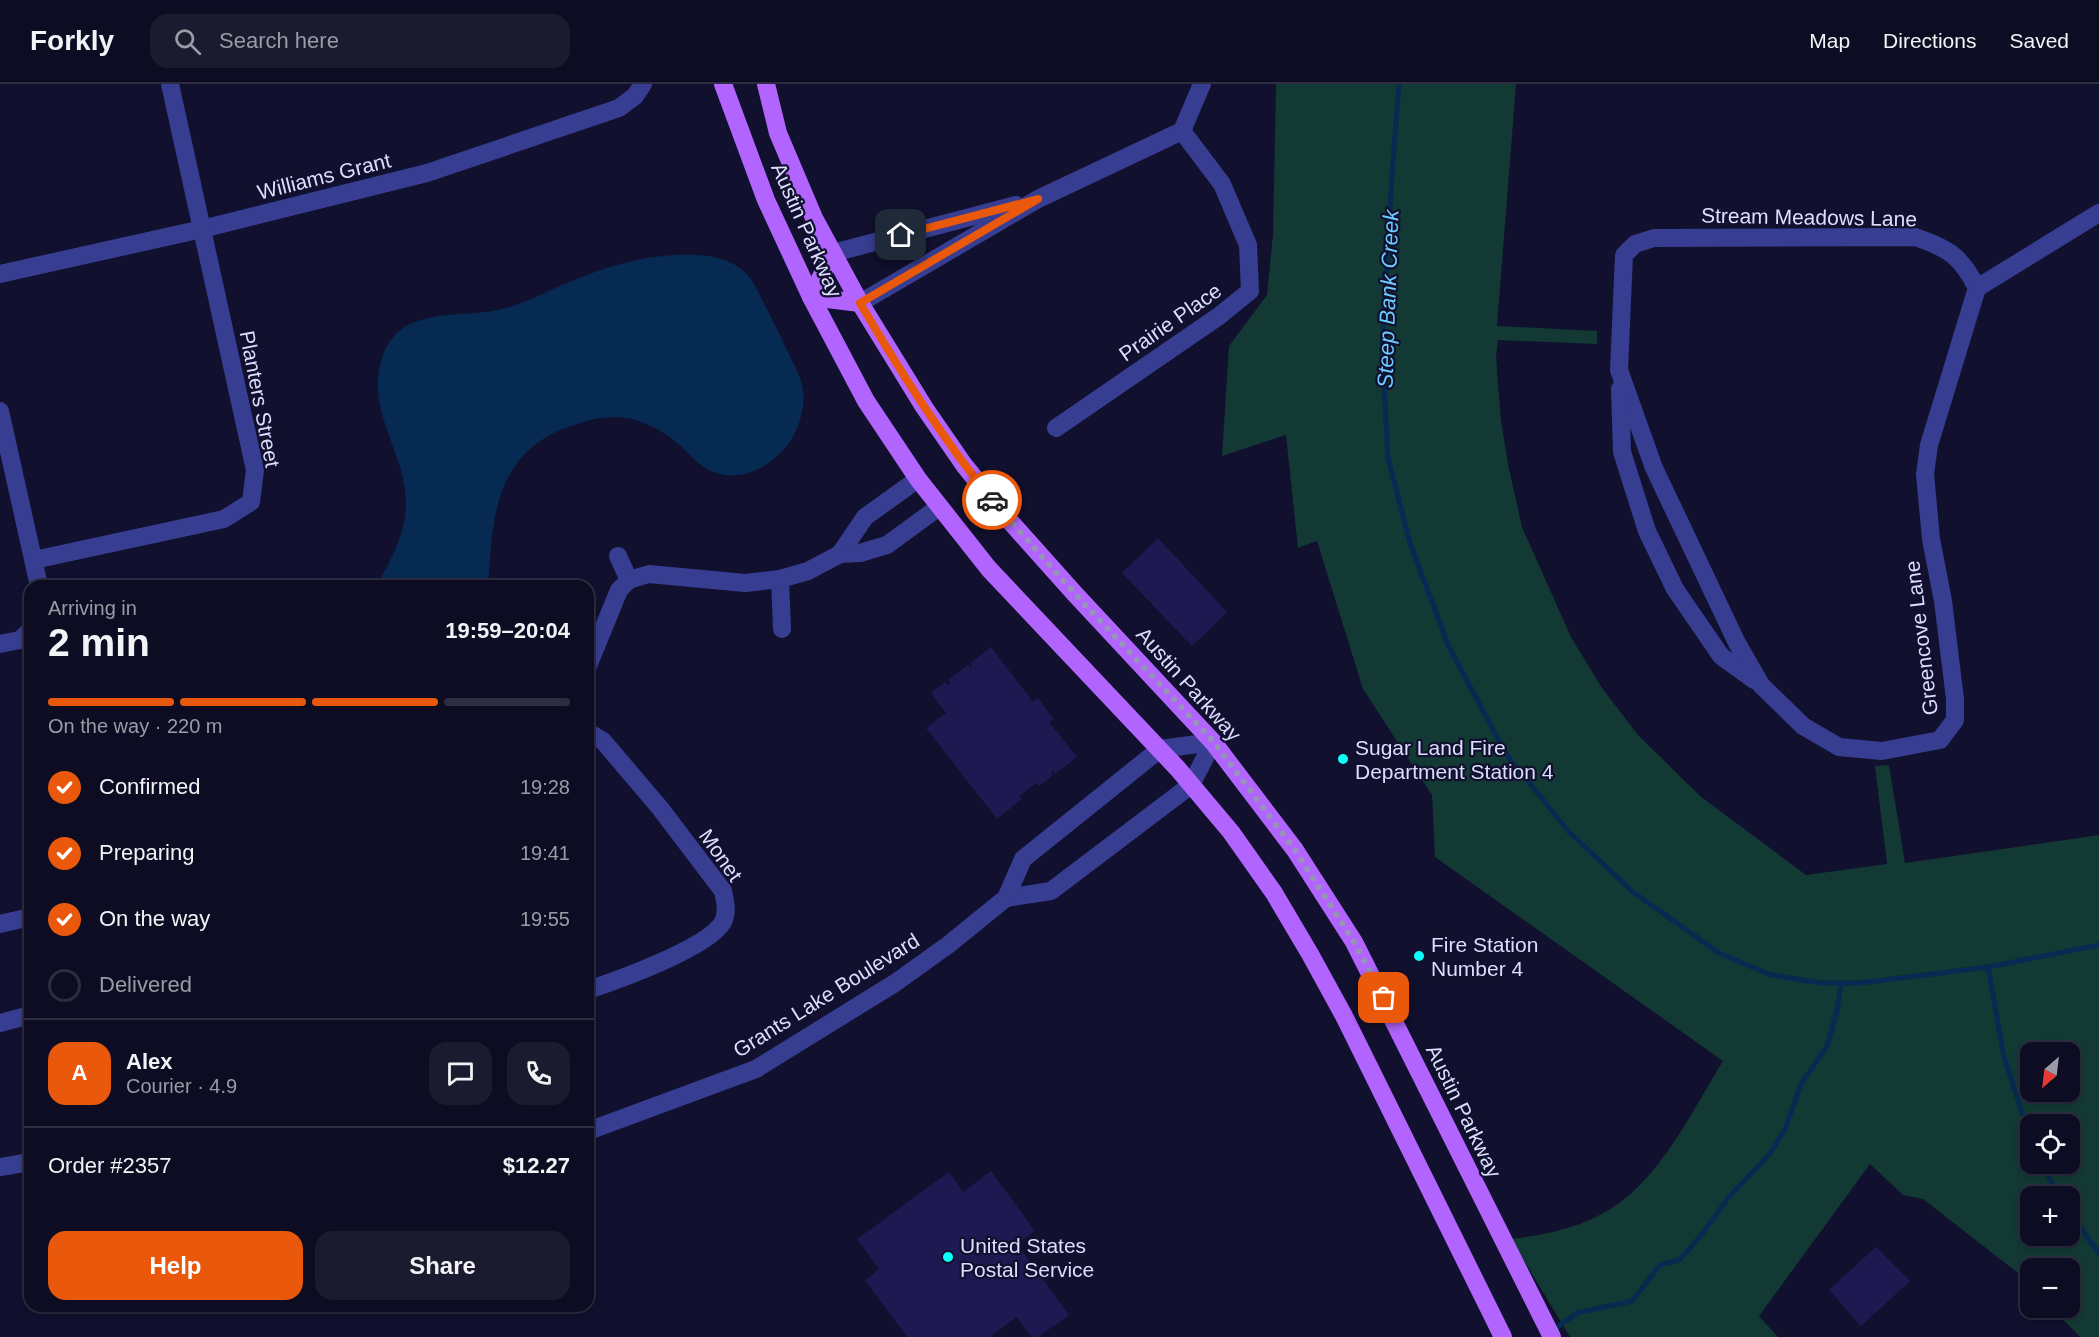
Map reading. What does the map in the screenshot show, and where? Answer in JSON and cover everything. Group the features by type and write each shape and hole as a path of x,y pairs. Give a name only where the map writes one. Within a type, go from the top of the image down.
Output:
{"main road":[{"name":"Austin Parkway","path":"723,84 766,200 811,297 866,401 918,479 989,569 1191,785 1231,832 1274,894 1344,1016 1503,1337"},
{"name":"Austin Parkway","path":"766,84 778,133 814,218 860,303 924,408 971,474 1007,518 1213,741 1295,850 1354,942 1552,1337"},
{"path":"833,253 811,297 860,303"}],"street":[{"name":"Planters Street","path":"34,560 224,519 251,502 255,470 170,84"},
{"name":"Williams Grant","path":"0,274 202,229 428,173 619,108 635,96 643,84"},
{"path":"860,303 1038,199 1182,131 1202,84"},
{"name":"Prairie Place","path":"1056,428 1219,316 1250,291 1248,245 1222,184 1182,131"},
{"path":"833,253 1038,199"},
{"path":"1977,288 2099,213"},
{"name":"Stream Meadows Lane","path":"1624,255 1635,244 1654,238 1915,237 1947,250 1967,268 1977,288"},
{"name":"Greencove Lane","path":"1624,255 1619,370 1622,452 1647,531 1675,589 1721,656 1761,685 1803,726 1839,747 1882,751 1940,740 1955,720 1955,699 1943,601 1931,539 1925,474 1929,445 1977,288"},
{"name":"Greencove Lane","path":"1619,370 1654,468 1737,643 1761,685"},
{"path":"0,411 38,580"},
{"path":"840,554 865,517 918,479"},
{"path":"594,652 620,590 629,580 649,574 745,583 780,579 808,571 840,554 860,553 887,545 939,507"},
{"path":"618,556 629,580"},
{"path":"780,579 782,629"},
{"path":"0,645 20,640 24,636"},
{"name":"Monet","path":"594,736 603,741 660,808 723,891 726,905 724,919 719,928 704,940 638,973 594,988"},
{"name":"Grants Lake Boulevard","path":"1006,898 1023,858 1160,750 1213,741"},
{"name":"Grants Lake Boulevard","path":"594,1129 756,1069 896,983 1006,898 1051,891 1191,785 1213,741"},
{"path":"0,924 24,918"},
{"path":"0,1023 24,1017"},
{"path":"0,1167 24,1163"}],"green space":[{"path":"1276,84 1516,84 1497,326 1597,331 1597,344 1498,340 1496,357 1501,421 1508,464 1522,527 1571,637 1602,688 1638,735 1700,796 1806,875 1887,864 1875,766 1889,765 1905,863 2099,835 2099,1337 2080,1337 2062,1318 2080,1318 2080,1258 2020,1258 2020,1275 1923,1199 1903,1195 1870,1164 1759,1316 1778,1337 1570,1337 1511,1239 1576,1225 1600,1215 1630,1194 1661,1160 1675,1140 1723,1061 1435,857 1432,795 1363,689 1317,541 1298,548 1286,435 1222,456 1229,346 1267,295 1273,234"}],"water":[{"path":"696,255 718,258 737,266 753,282 802,385 801,415 788,444 769,463 756,470 742,475 727,475 707,469 666,435 638,421 613,417 580,423 552,434 530,449 515,466 504,486 497,508 489,580 379,580 397,546 406,502 399,464 383,417 378,394 381,360 391,340 408,325 420,320 506,308 607,268 647,258"}],"building":[{"path":"1158,538 1227,612 1192,646 1122,573"},
{"path":"991,647 1033,702 1038,698 1054,719 1049,722 1077,757 1055,774 1053,770 1051,772 1053,775 1039,786 1036,783 1019,796 1022,799 997,819 926,728 946,713 931,693 945,682 948,685 950,683 948,680 968,665 971,668 970,663"},
{"name":"United States Postal Service","path":"991,1171 1035,1231 1017,1244 1069,1315 1038,1337 1031,1337 1017,1317 990,1337 907,1337 865,1280 879,1269 857,1239 949,1172 963,1192"},
{"path":"1876,1247 1910,1281 1861,1326 1829,1290"}],"waterway":[{"name":"Steep Bank Creek","path":"1399,84 1382,351 1388,458 1410,543 1449,647 1506,754 1569,832 1633,892 1719,953 1771,975 1820,983 1860,983 1988,967 2099,945"},
{"name":"Steep Bank Creek","path":"1988,967 2004,1057 2022,1114"},
{"name":"Steep Bank Creek","path":"1552,1331 1577,1313 1632,1301 1660,1265 1679,1260 1699,1238 1729,1197 1769,1155 1785,1129 1801,1084 1827,1046 1837,1011 1841,983"},
{"name":"Steep Bank Creek","path":"2047,1174 2053,1186"},
{"name":"Steep Bank Creek","path":"2080,1227 2099,1253"}],"way so far":[{"path":"992,500 1075,594 1213,741 1295,850 1354,942 1384,998"}],"place":[{"name":"Sugar Land Fire Department Station 4","path":"1343,759"},
{"name":"Fire Station Number 4","path":"1419,956"},
{"name":"United States Postal Service","path":"948,1257"}],"route":[{"path":"901,235 1038,199 860,303 924,408 992,500"}]}
